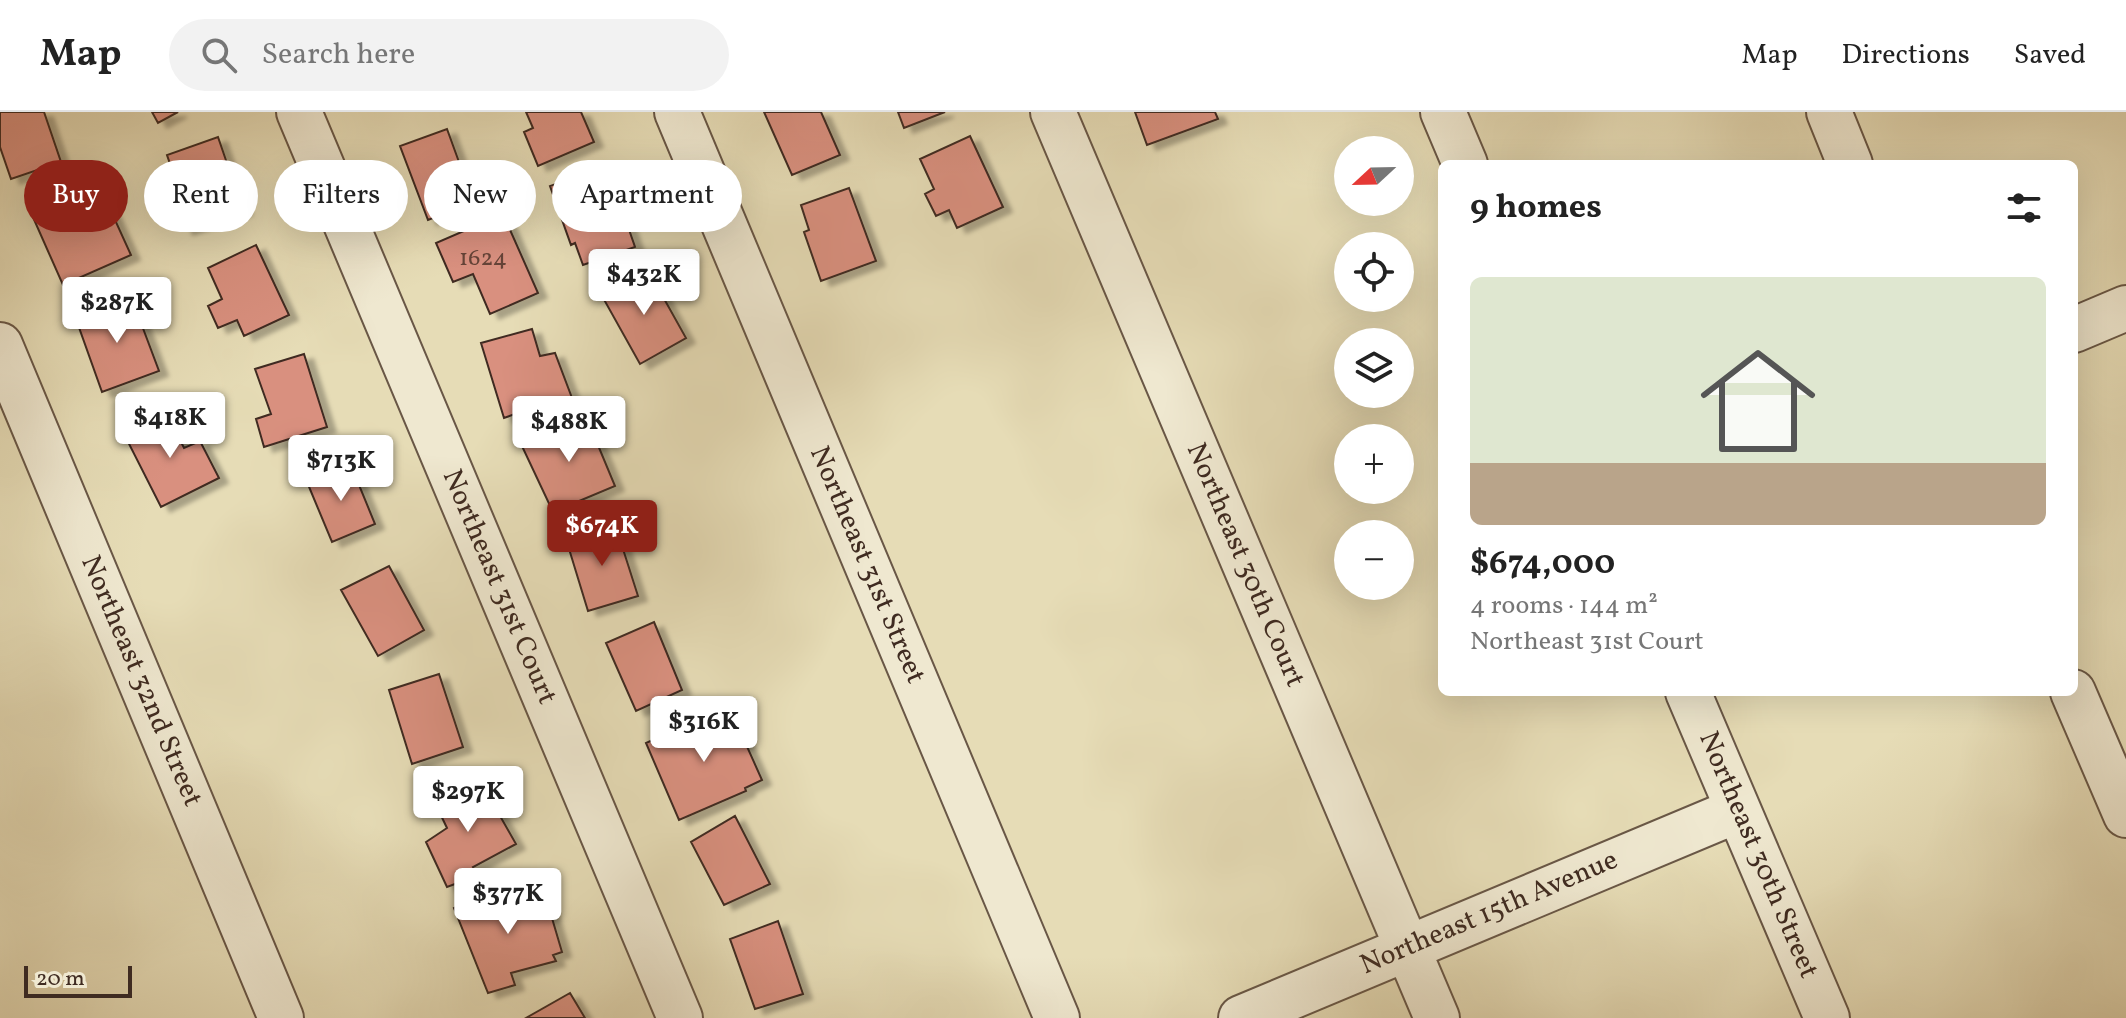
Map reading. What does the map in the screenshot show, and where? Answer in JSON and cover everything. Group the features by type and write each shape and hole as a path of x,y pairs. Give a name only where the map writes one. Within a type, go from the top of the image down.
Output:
{"street":[{"name":"Northeast 31st Court","path":"299,112 680,1018"},
{"name":"Northeast 31st Street","path":"677,112 1057,1018"},
{"name":"Northeast 30th Court","path":"1053,112 1437,1018"},
{"path":"1443,112 1463,160"},
{"path":"1829,112 1848,160"},
{"path":"2078,328 2126,308"},
{"name":"Northeast 32nd Street","path":"0,345 281,1018"},
{"name":"Northeast 30th Street","path":"1690,696 1827,1018"},
{"path":"2075,696 2126,815"},
{"name":"Northeast 15th Avenue","path":"1241,1018 1738,810"}],"building":[{"path":"0,112 44,112 60,160 24,160 24,175 11,179 0,147"},
{"path":"152,112 178,112 158,123"},
{"path":"526,112 581,112 594,142 538,166 524,132 533,128"},
{"path":"764,112 821,112 840,155 792,175"},
{"path":"898,112 945,112 904,128"},
{"path":"1135,112 1215,112 1218,119 1147,145"},
{"path":"447,129 458,160 424,160 424,209 408,160 400,146"},
{"path":"970,136 1003,207 957,228 949,210 936,216 925,194 934,189 920,159"},
{"path":"218,137 226,160 169,160 167,155"},
{"path":"849,188 876,261 821,281 804,232 809,230 801,205"},
{"path":"40,232 121,232 131,255 63,285"},
{"path":"461,232 511,232 538,293 490,314 473,274 453,282 436,243"},
{"path":"566,232 630,232 635,247 583,265 575,243 571,245"},
{"path":"256,245 289,315 244,336 237,320 218,328 208,306 222,299 208,268"},
{"path":"648,270 686,338 640,364 602,296"},
{"path":"132,299 159,371 102,392 76,319"},
{"path":"532,329 540,356 555,353 572,398 553,406 551,401 504,418 481,343"},
{"path":"304,354 327,427 264,447 256,419 271,414 255,369"},
{"path":"166,412 184,448 200,441 219,478 161,507 124,434"},
{"path":"585,414 615,486 553,512 521,444"},
{"path":"350,463 375,524 332,542 307,482"},
{"path":"615,524 638,596 588,611 566,539"},
{"path":"389,566 424,630 378,656 341,590"},
{"path":"654,622 682,690 636,711 606,643"},
{"path":"439,674 463,747 412,764 389,690"},
{"path":"714,712 716,720 732,713 762,780 745,788 746,791 679,820 646,743"},
{"path":"479,779 516,844 473,867 479,875 447,887 426,842 447,828 435,803"},
{"path":"735,816 770,884 724,905 691,842"},
{"path":"530,887 540,910 549,908 562,952 553,955 556,961 511,973 515,985 488,993 454,908 485,895 488,900"},
{"path":"778,921 803,994 755,1009 730,939"},
{"path":"570,993 585,1018 526,1018"}]}
